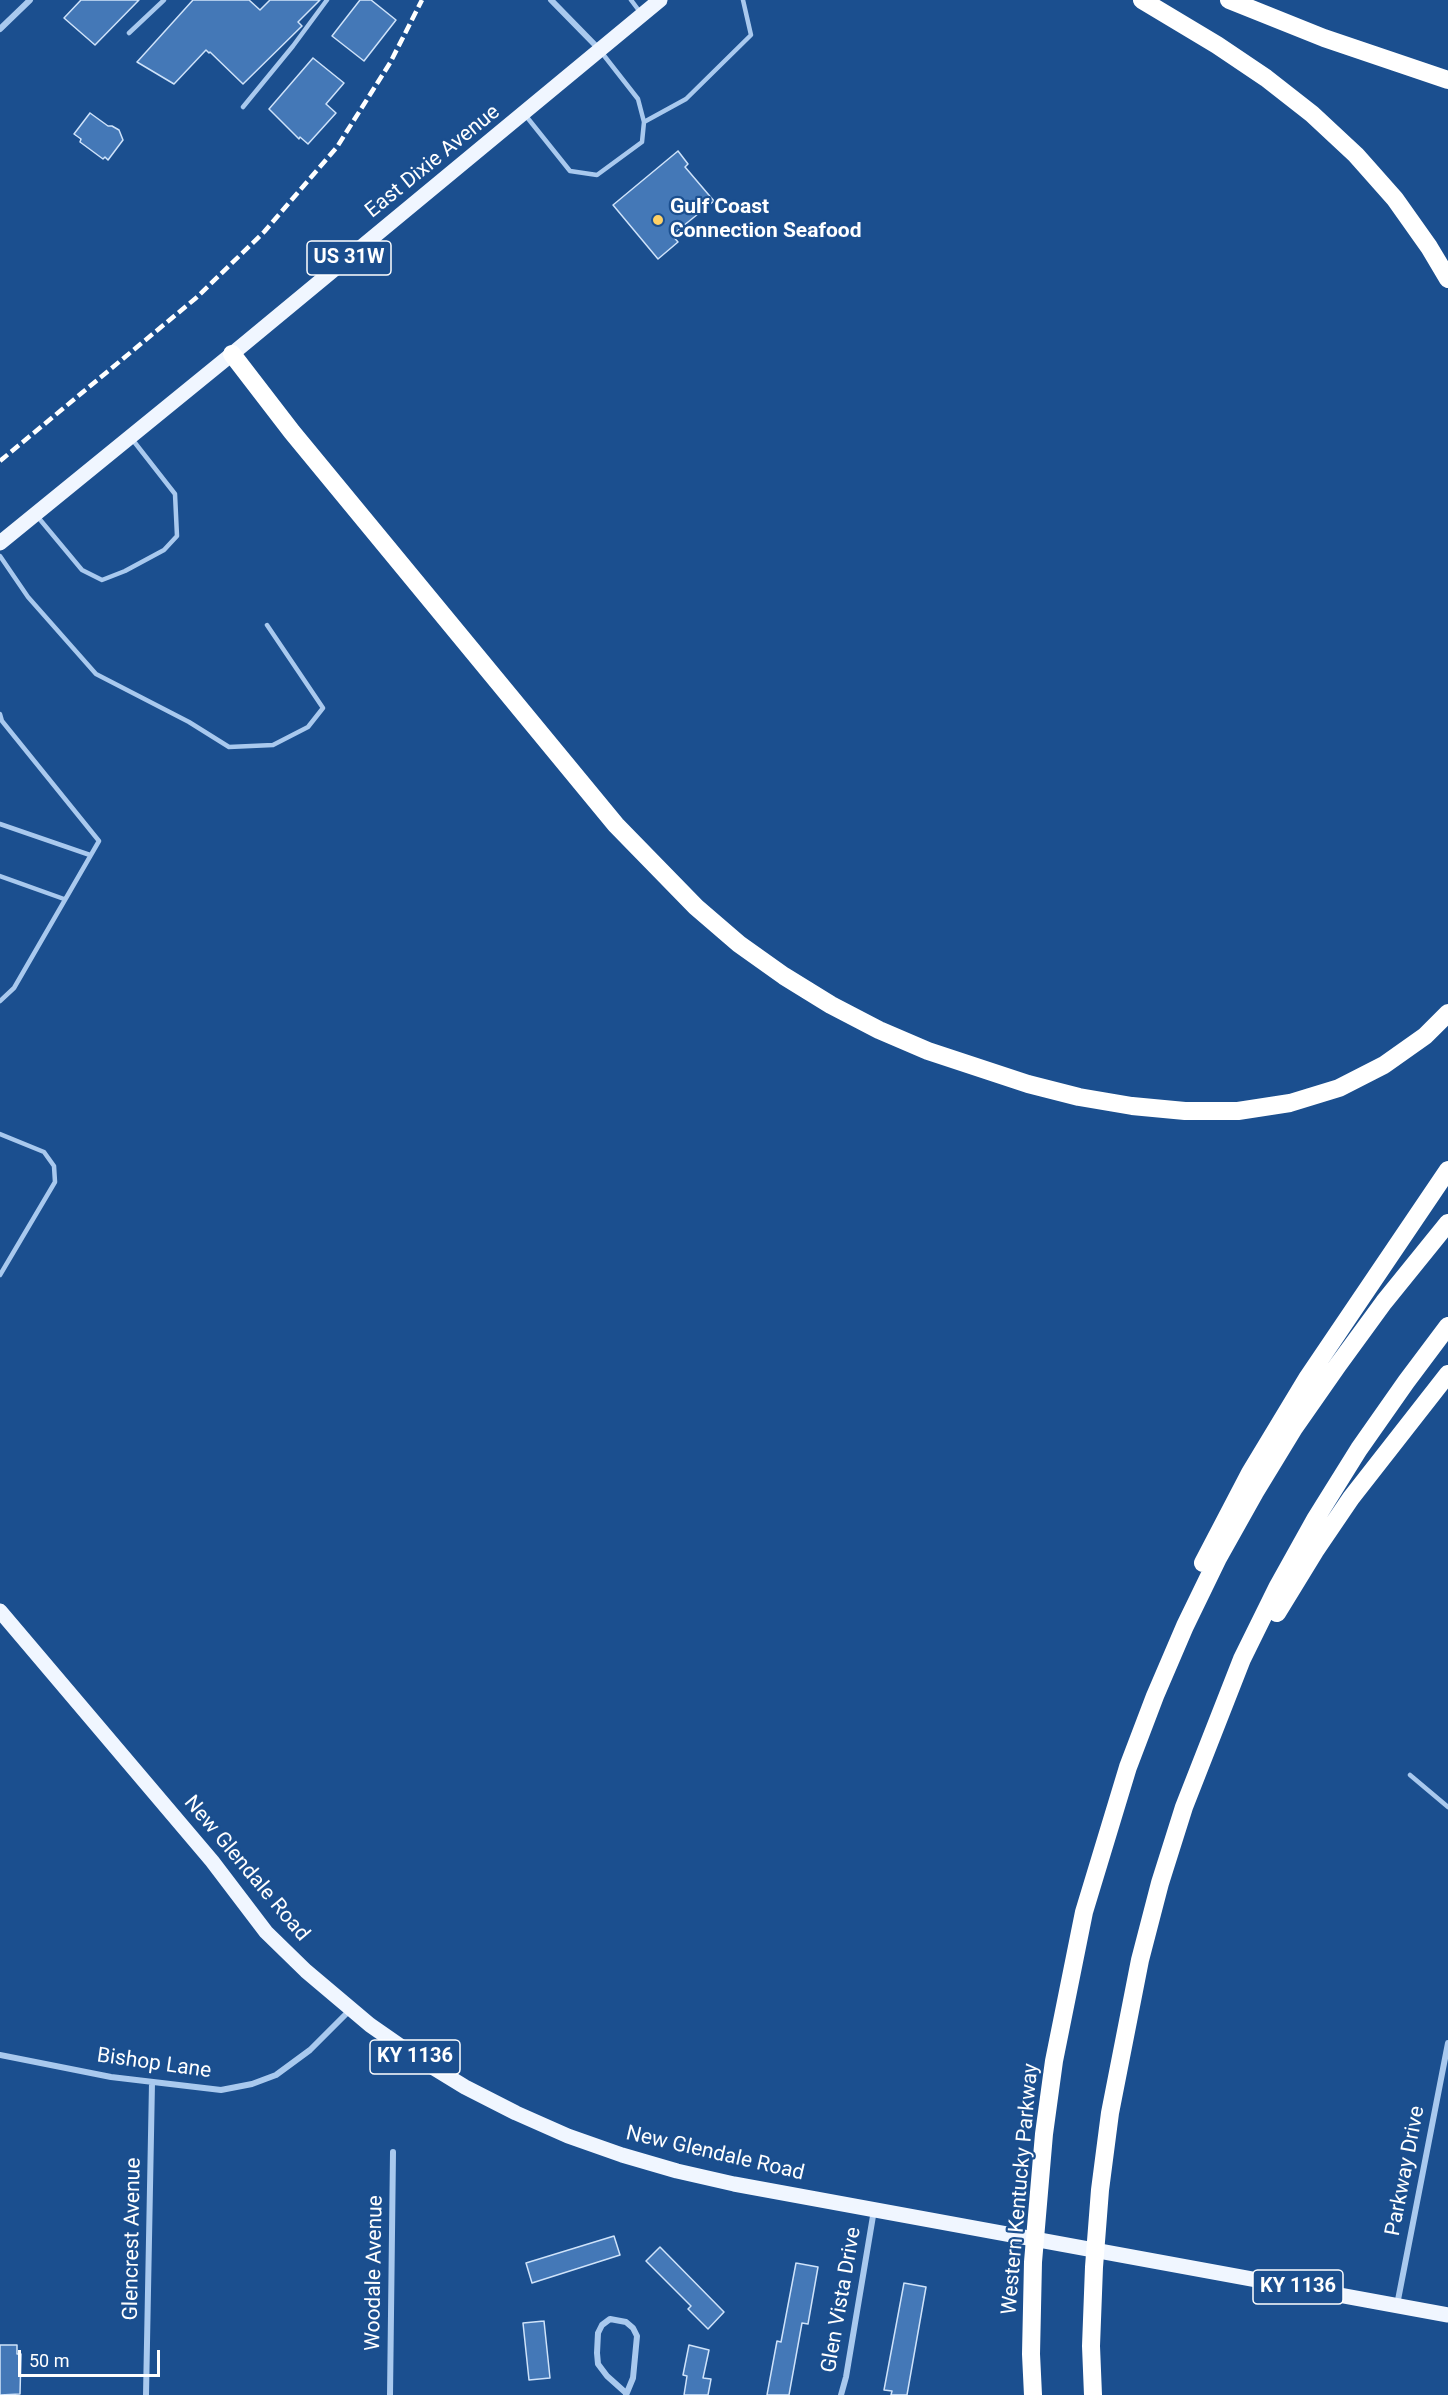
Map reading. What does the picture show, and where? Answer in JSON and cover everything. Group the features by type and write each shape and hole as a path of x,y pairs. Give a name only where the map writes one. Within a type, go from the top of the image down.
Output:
{"highway":[{"path":"1142,0 1256,71 1312,114 1356,155 1395,199 1429,247 1448,279"},
{"path":"1229,0 1324,38 1448,80"},
{"path":"232,354 292,432 616,825 688,899 739,944 784,976 831,1005 928,1052 1018,1081 1090,1099 1185,1111 1238,1111 1290,1103 1339,1088 1384,1065 1425,1036 1448,1013"},
{"path":"1105,1839 1114,1794 1153,1680 1198,1572 1223,1522 1308,1377 1448,1170"},
{"name":"Western Kentucky Parkway","path":"1032,2395 1034,2251 1044,2134 1054,2061 1082,1923 1128,1767 1155,1696 1214,1568 1255,1492 1294,1428 1383,1302 1448,1224"},
{"path":"1093,2395 1093,2278 1100,2190 1110,2113 1140,1960 1160,1883 1184,1807 1242,1659 1277,1588 1316,1518 1359,1449 1448,1326"},
{"path":"1217,1719 1315,1551 1351,1498 1448,1374"}],"main road":[{"name":"East Dixie Avenue","path":"36,514 525,114 660,0"},
{"name":"US 31W","path":"0,543 36,514"},
{"name":"New Glendale Road","path":"0,1611 212,1861 266,1932 350,2010 416,2057 465,2087 516,2113 568,2136 622,2155 734,2184 1448,2315"}],"street":[{"path":"0,29 30,0"},
{"path":"551,0 600,51"},
{"name":"Bishop Lane","path":"0,2055 152,2083 221,2090 252,2084 296,2062 350,2010"},
{"name":"Parkway Drive","path":"1397,2305 1448,2043"},
{"name":"Glencrest Avenue","path":"146,2395 152,2083"},
{"name":"Woodale Avenue","path":"390,2395 393,2152"},
{"name":"Glen Vista Drive","path":"841,2395 874,2210"},
{"path":"610,2319 626,2322 637,2336 638,2346 633,2378 626,2394 598,2364 598,2333 602,2325 610,2319"}],"lane":[{"path":"129,33 164,0"},
{"path":"243,107 327,0"},
{"path":"631,0 642,16"},
{"path":"644,122 686,99 751,35 743,0"},
{"path":"525,114 570,171 597,175 642,142 644,122 638,99 600,51"},
{"path":"36,514 82,570 102,580 125,571 164,550 177,537 175,494 130,437"},
{"path":"0,556 27,597 96,674 189,722 229,747 273,745 308,728 323,708 267,625"},
{"path":"0,714 1,722 99,841 14,988 0,1000"},
{"path":"0,824 90,855"},
{"path":"0,876 64,899"},
{"path":"0,1134 44,1152 54,1166 55,1182 0,1275"},
{"path":"1410,1774 1448,1807"}],"building":[{"path":"81,0 139,0 95,45 64,18"},
{"path":"193,0 249,0 260,10 270,0 320,0 298,22 302,26 243,84 206,50 174,84 137,62"},
{"path":"360,0 371,0 396,20 364,61 332,36"},
{"path":"313,58 344,83 326,104 336,113 308,144 300,137 299,139 269,109"},
{"path":"90,113 108,126 119,130 123,140 108,160 105,157 103,159 80,142 81,139 74,134"},
{"name":"Gulf Coast Connection Seafood","path":"678,151 688,164 685,167 714,201 672,235 678,242 658,259 613,205"},
{"path":"614,2236 620,2255 532,2283 526,2263"},
{"path":"660,2247 724,2312 708,2329 688,2309 691,2306 646,2261"},
{"path":"796,2263 818,2267 808,2324 802,2323 789,2395 767,2395 777,2341 781,2342"},
{"path":"904,2283 926,2287 907,2395 891,2395 892,2391 884,2390"},
{"path":"544,2321 550,2378 529,2380 523,2323"},
{"path":"0,2345 17,2345 17,2354 21,2354 20,2394 0,2395"},
{"path":"689,2345 709,2350 703,2378 711,2379 708,2395 684,2395 687,2376 683,2375"}],"railway":[{"path":"0,461 196,298 264,232 337,147 390,63 422,0"}],"place":[{"name":"Gulf Coast Connection Seafood","path":"658,220"}]}
